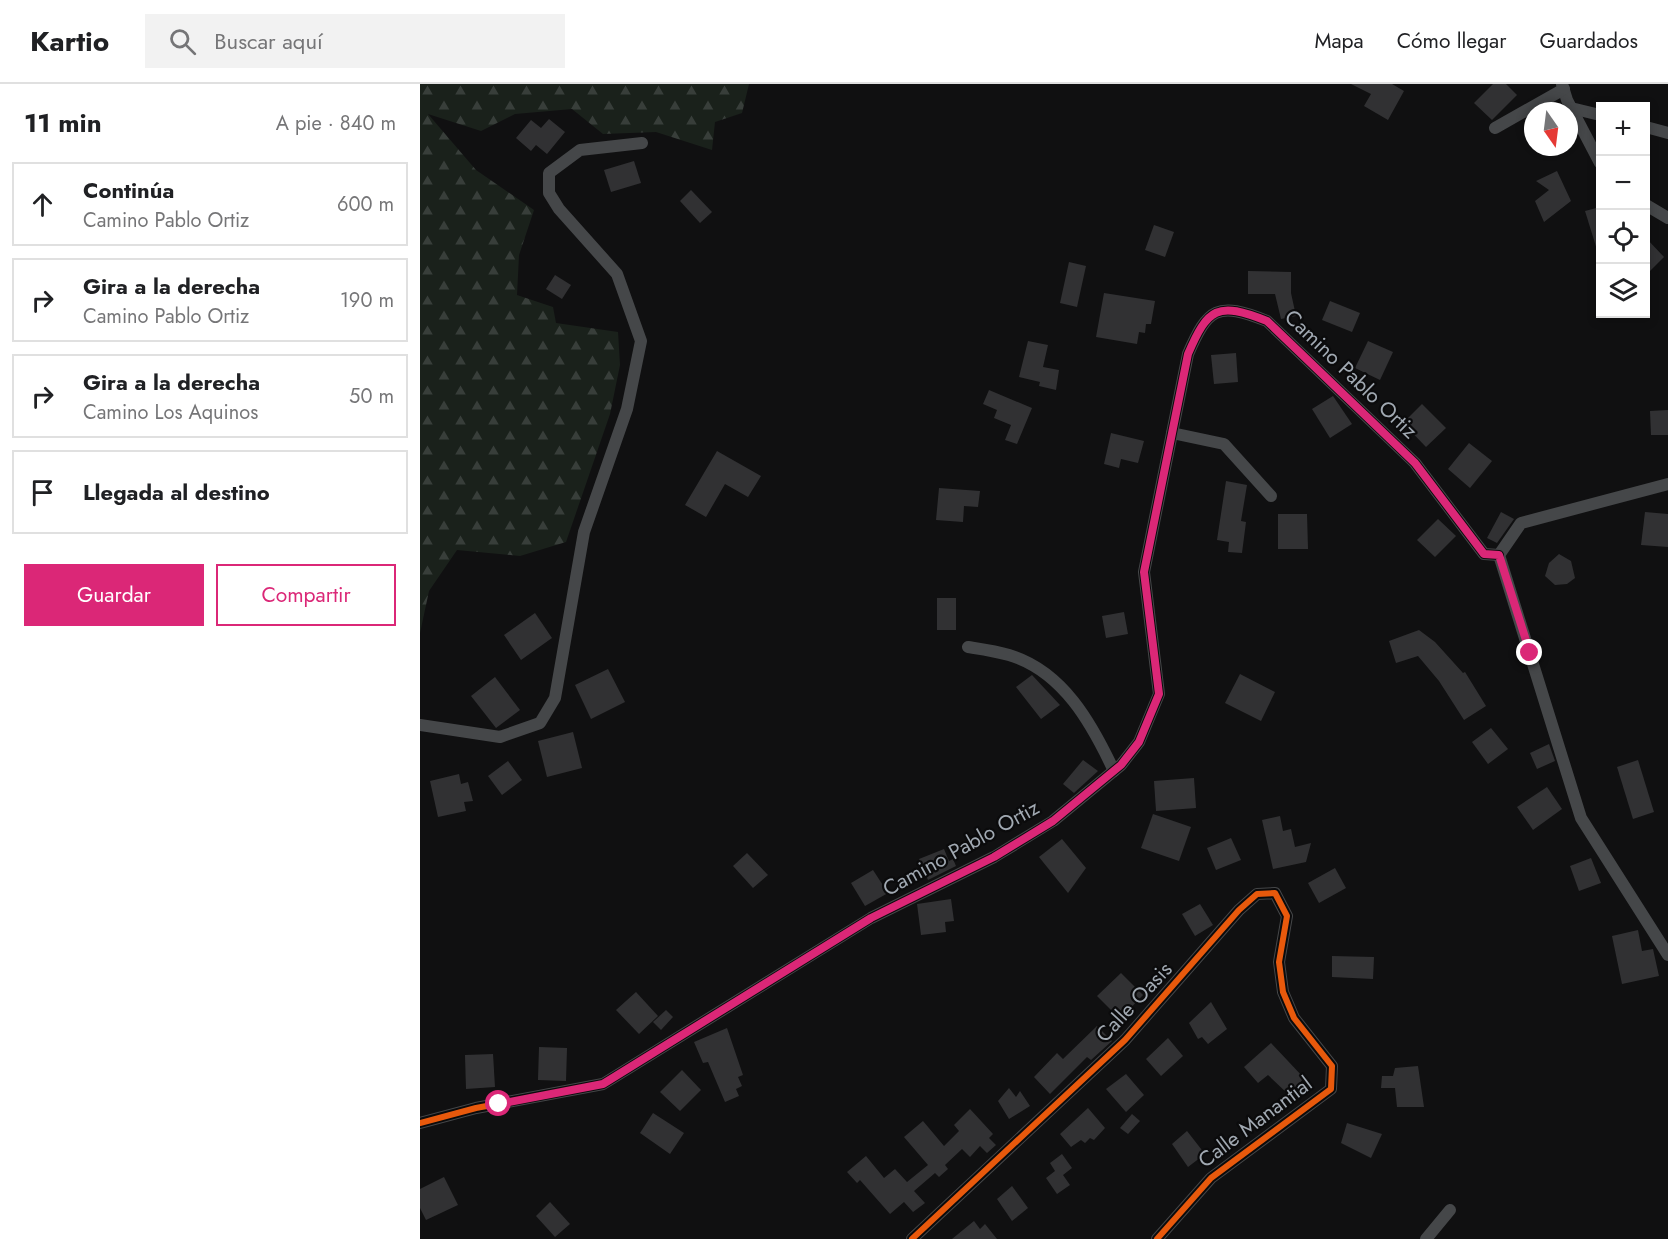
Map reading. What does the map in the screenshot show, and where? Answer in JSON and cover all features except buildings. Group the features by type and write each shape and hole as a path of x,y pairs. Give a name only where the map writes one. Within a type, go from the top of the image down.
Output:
{"street":[{"path":"1495,128 1563,87 1569,102"},
{"path":"1578,110 1596,114"},
{"path":"1578,121 1596,156"},
{"path":"1650,128 1668,133"},
{"path":"420,725 500,737 540,723 555,698 584,532 627,409 641,341 617,274 559,209 549,193 549,173 580,150 642,143"},
{"path":"1650,208 1668,218"},
{"name":"Camino Pablo Ortiz","path":"420,1123 476,1108 603,1084 871,918 994,857 1053,821 1114,771 1139,742 1159,694 1144,572 1188,354 1202,323 1217,311 1242,311 1267,321 1415,463 1484,554 1499,555"},
{"path":"1172,433 1224,444 1271,496"},
{"path":"1668,484 1521,523 1499,555 1581,818 1668,955"},
{"path":"968,647 1011,655 1050,678 1066,692 1094,728 1114,771"},
{"name":"Calle Oasis","path":"912,1239 1125,1040 1239,910 1257,894 1275,893 1287,916 1279,962 1283,992 1294,1018 1303,1030"},
{"name":"Calle Manantial","path":"1156,1239 1211,1178 1331,1089 1332,1066 1303,1030"},
{"path":"1426,1239 1450,1210"}],"green space":[{"path":"420,84 749,84 742,113 715,122 712,150 656,132 603,134 572,109 515,114 481,131 428,114 476,170 534,210 519,255 517,295 553,307 556,323 618,332 620,365 610,414 566,542 520,556 457,550 429,591 420,633"}],"cycle path":[{"path":"420,1123 476,1108 603,1084 871,918 994,857 1053,821 1121,765 1139,742 1159,694 1144,572 1188,354 1202,327 1216,313 1236,311 1267,321 1415,463 1484,554 1499,555"},
{"path":"912,1239 1125,1040 1239,910 1257,894 1275,893 1287,916 1279,962 1283,992 1294,1018 1332,1066 1331,1089 1211,1178 1157,1239"}],"route":[{"path":"499,1104 603,1084 871,918 938,887 994,857 1053,821 1121,765 1139,742 1159,694 1144,572 1188,354 1202,323 1217,311 1242,311 1267,321 1415,463 1484,554 1499,555 1530,653"}]}
